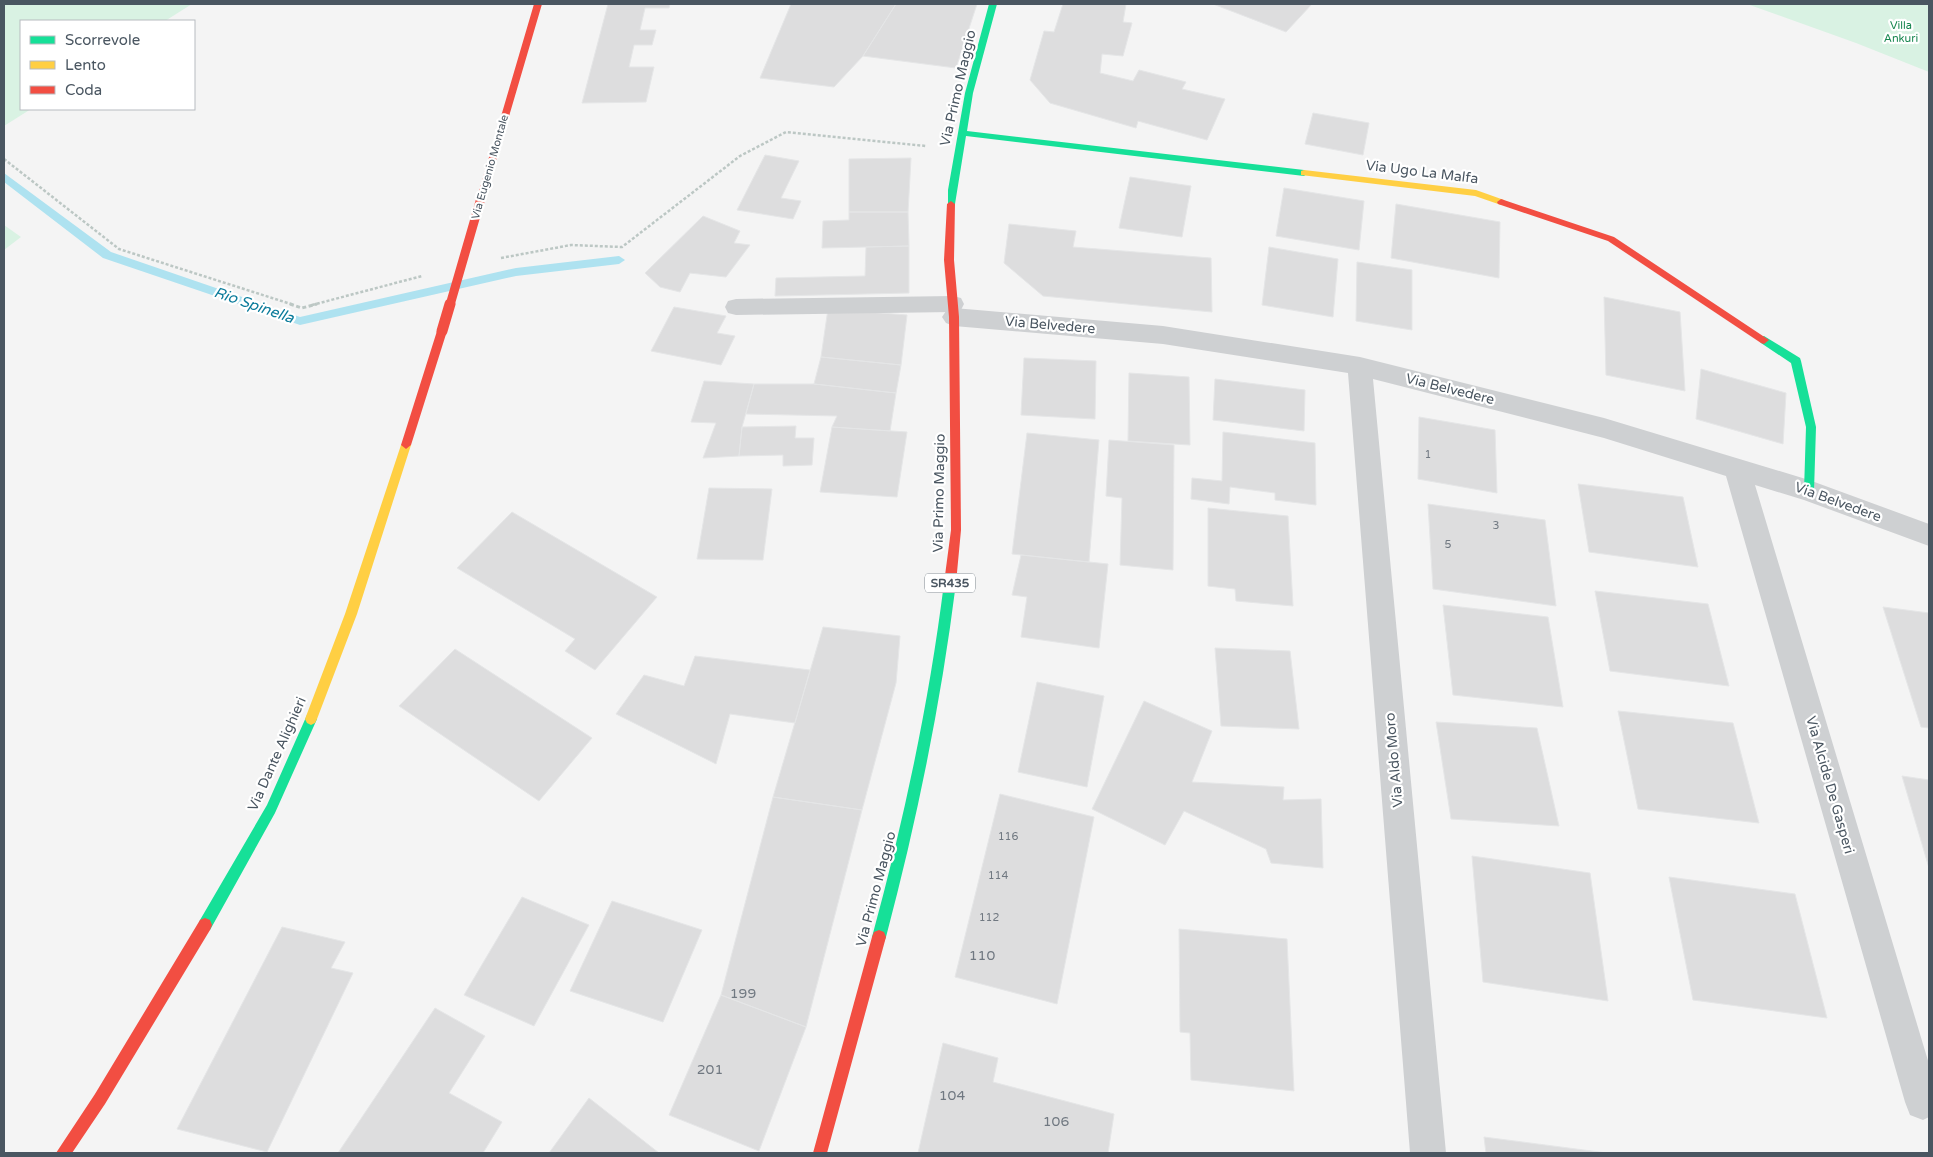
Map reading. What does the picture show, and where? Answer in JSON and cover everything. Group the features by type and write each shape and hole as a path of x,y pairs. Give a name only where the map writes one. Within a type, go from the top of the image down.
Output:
{"street":[{"name":"Via Eugenio Montale","path":"442,331 538,4"},
{"name":"Via Primo Maggio","path":"820,1153 904,846 943,642 956,530 954,310 949,260 949,225 952,190 969,93 993,4"},
{"name":"Via Ugo La Malfa","path":"962,133 1476,193 1610,239 1796,362 1811,427 1809,491"},
{"name":"Via Belvedere","path":"954,310 1163,335 1360,366 1604,428 1809,491 1929,535"},
{"name":"Via Dante Alighieri","path":"63,1153 103,1094 223,896 284,780 351,614 442,331"},
{"name":"Via Aldo Moro","path":"1360,366 1428,1153"},
{"name":"Via Alcide De Gasperi","path":"1737,468 1923,1102"}],"lane":[{"path":"736,307 954,310"}],"green space":[{"path":"4,4 192,4 167,20 20,20 20,110 29,110 4,126"},
{"name":"Villa Ankuri","path":"1747,4 1929,4 1929,72 1856,43"},
{"path":"4,225 21,237 4,250"}],"building":[{"path":"608,4 670,4 669,8 645,8 640,30 656,30 652,45 634,45 629,67 654,67 646,102 582,103"},
{"path":"791,4 896,4 863,56 834,87 760,78"},
{"path":"896,4 977,4 956,68 863,56"},
{"path":"1063,4 1126,4 1123,22 1132,23 1123,56 1102,54 1100,73 1133,81 1139,70 1186,82 1182,89 1225,99 1207,140 1138,121 1136,128 1050,103 1030,80 1044,31 1054,32"},
{"path":"1213,4 1312,4 1286,32"},
{"path":"1313,113 1369,123 1363,155 1305,144"},
{"path":"765,155 799,161 781,198 801,201 793,219 737,210"},
{"path":"911,158 908,212 849,212 849,159"},
{"path":"1130,177 1191,186 1182,237 1119,228"},
{"path":"1284,188 1364,201 1359,250 1276,236"},
{"path":"1396,204 1500,222 1499,278 1391,258"},
{"path":"849,212 908,212 909,246 822,248 823,221 849,220"},
{"path":"703,216 740,231 734,243 750,245 726,277 690,273 680,292 660,287 645,273"},
{"path":"1009,224 1076,231 1073,247 1211,258 1212,312 1043,296 1004,263"},
{"path":"909,246 909,293 775,296 776,278 865,276 866,247"},
{"path":"1269,247 1338,259 1333,317 1262,305"},
{"path":"1357,262 1412,270 1412,330 1356,321"},
{"path":"1604,297 1680,312 1685,391 1606,375"},
{"path":"674,307 726,316 717,333 735,336 721,365 651,351"},
{"path":"828,309 907,315 901,365 821,357"},
{"path":"821,357 901,365 896,393 814,384"},
{"path":"1024,358 1096,361 1095,419 1021,415"},
{"path":"1701,369 1786,393 1783,444 1696,419"},
{"path":"1129,373 1189,377 1190,445 1128,441"},
{"path":"1215,379 1305,390 1304,431 1213,420"},
{"path":"704,381 754,384 742,427 739,456 703,458 716,423 691,422"},
{"path":"754,384 814,384 896,393 890,431 832,427 837,416 746,414"},
{"path":"1419,417 1495,430 1497,493 1418,479"},
{"path":"796,426 795,438 814,438 812,465 783,466 783,455 739,456 742,427"},
{"path":"832,427 907,432 897,497 820,492"},
{"path":"1223,432 1315,443 1316,505 1275,500 1275,493 1230,487 1229,504 1191,499 1192,478 1222,481"},
{"path":"1027,433 1099,440 1089,562 1012,554"},
{"path":"1109,440 1174,445 1173,570 1120,565 1122,498 1106,496"},
{"path":"1578,484 1683,497 1698,567 1589,552"},
{"path":"709,488 772,489 763,560 697,559"},
{"path":"1428,504 1545,520 1556,606 1433,589"},
{"path":"1208,508 1288,516 1293,606 1236,601 1235,589 1208,586"},
{"path":"512,512 657,597 595,670 565,651 575,639 457,568"},
{"path":"1021,555 1108,564 1099,648 1021,637 1027,597 1012,595"},
{"path":"1595,591 1708,604 1729,686 1610,671"},
{"path":"1443,605 1548,617 1563,707 1453,695"},
{"path":"1883,607 1929,613 1929,728 1921,727"},
{"path":"823,627 900,636 896,683 862,810 773,797"},
{"path":"1215,648 1290,651 1299,729 1221,726"},
{"path":"455,649 592,738 539,801 399,706"},
{"path":"695,656 810,670 795,723 730,714 716,764 616,714 644,675 684,686"},
{"path":"1037,682 1104,696 1087,787 1018,772"},
{"path":"1144,701 1212,731 1192,782 1284,787 1283,800 1321,799 1323,868 1271,863 1266,849 1184,811 1165,845 1092,809"},
{"path":"1618,711 1733,723 1759,823 1638,809"},
{"path":"1436,722 1537,728 1559,826 1451,819"},
{"path":"1902,776 1929,780 1929,868"},
{"path":"1000,794 1094,817 1057,1004 955,977"},
{"path":"773,797 862,810 806,1027 721,995"},
{"path":"1472,856 1590,873 1608,1001 1483,982"},
{"path":"1669,877 1795,894 1827,1018 1693,1000"},
{"path":"522,897 589,925 534,1026 464,995"},
{"path":"612,901 702,930 663,1022 570,991"},
{"path":"282,927 345,942 331,968 353,973 267,1152 177,1129"},
{"path":"1179,929 1287,939 1294,1091 1191,1080 1190,1033 1180,1032"},
{"path":"721,995 806,1027 759,1151 669,1115"},
{"path":"435,1008 485,1036 449,1093 502,1122 483,1153 338,1153"},
{"path":"943,1043 998,1058 993,1082 1114,1114 1108,1153 918,1153"},
{"path":"589,1098 659,1153 549,1153"},
{"path":"1484,1137 1607,1153 1486,1153"}],"waterway":[{"name":"Rio Spinella","path":"4,177 107,255 300,321 516,272 619,260"}],"traffic: fast":[{"path":"951,204 969,93 993,4"},
{"path":"962,133 1304,173"},
{"path":"1764,340 1796,361 1811,427 1809,491"},
{"path":"879,937 902,849 930,717 950,583"},
{"path":"205,925 271,809 311,719"}],"traffic: slow":[{"path":"1304,173 1476,193 1501,202"},
{"path":"311,719 351,614 406,445"}],"traffic: jam":[{"path":"481,198 538,4"},
{"path":"442,331 481,198"},
{"path":"1501,202 1611,239 1764,340"},
{"path":"950,583 956,530 954,317 949,260 951,204"},
{"path":"406,445 442,331"},
{"path":"63,1153 100,1099 205,925"},
{"path":"820,1153 879,937"}]}
